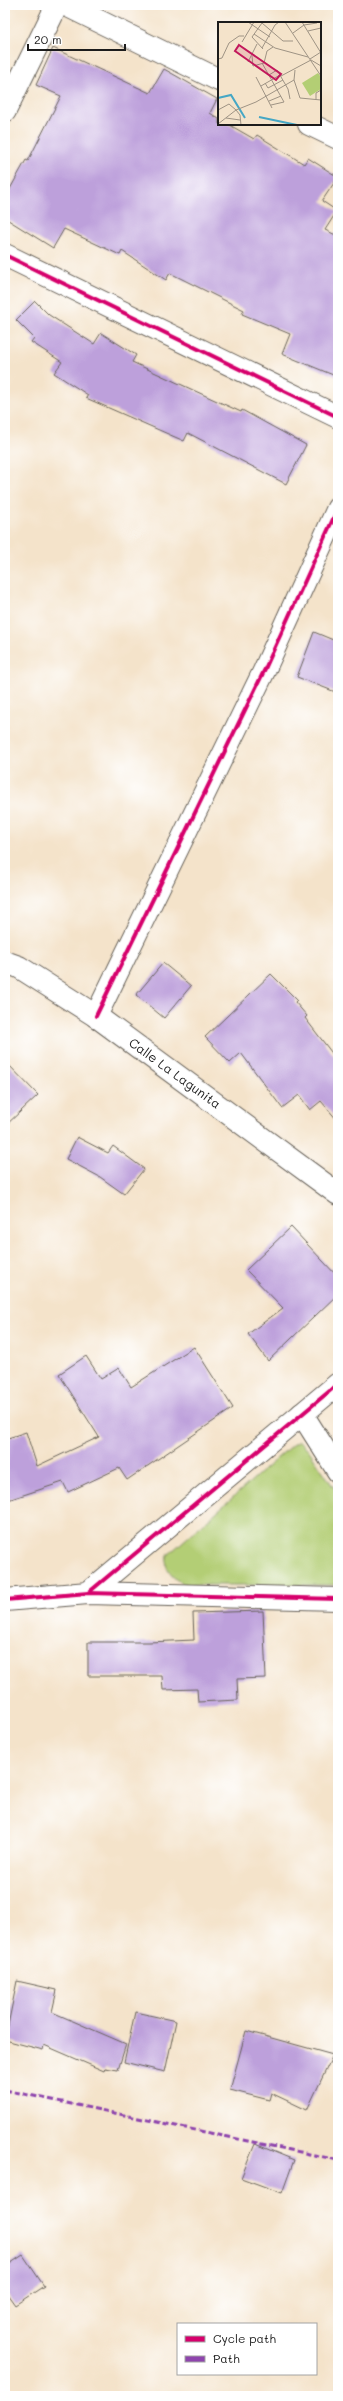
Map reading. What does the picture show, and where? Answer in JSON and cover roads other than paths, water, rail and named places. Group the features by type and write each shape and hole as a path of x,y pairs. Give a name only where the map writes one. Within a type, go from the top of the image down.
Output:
{"street":[{"path":"5,111 57,5"},
{"path":"66,5 218,80"},
{"path":"311,125 338,138"},
{"path":"5,254 338,417"},
{"path":"96,1016 258,685 338,508"},
{"name":"Calle La Lagunita","path":"5,962 18,967 96,1016 338,1194"},
{"path":"88,1593 338,1384"},
{"path":"302,1414 338,1471"},
{"path":"5,1600 88,1593 338,1599"}]}
